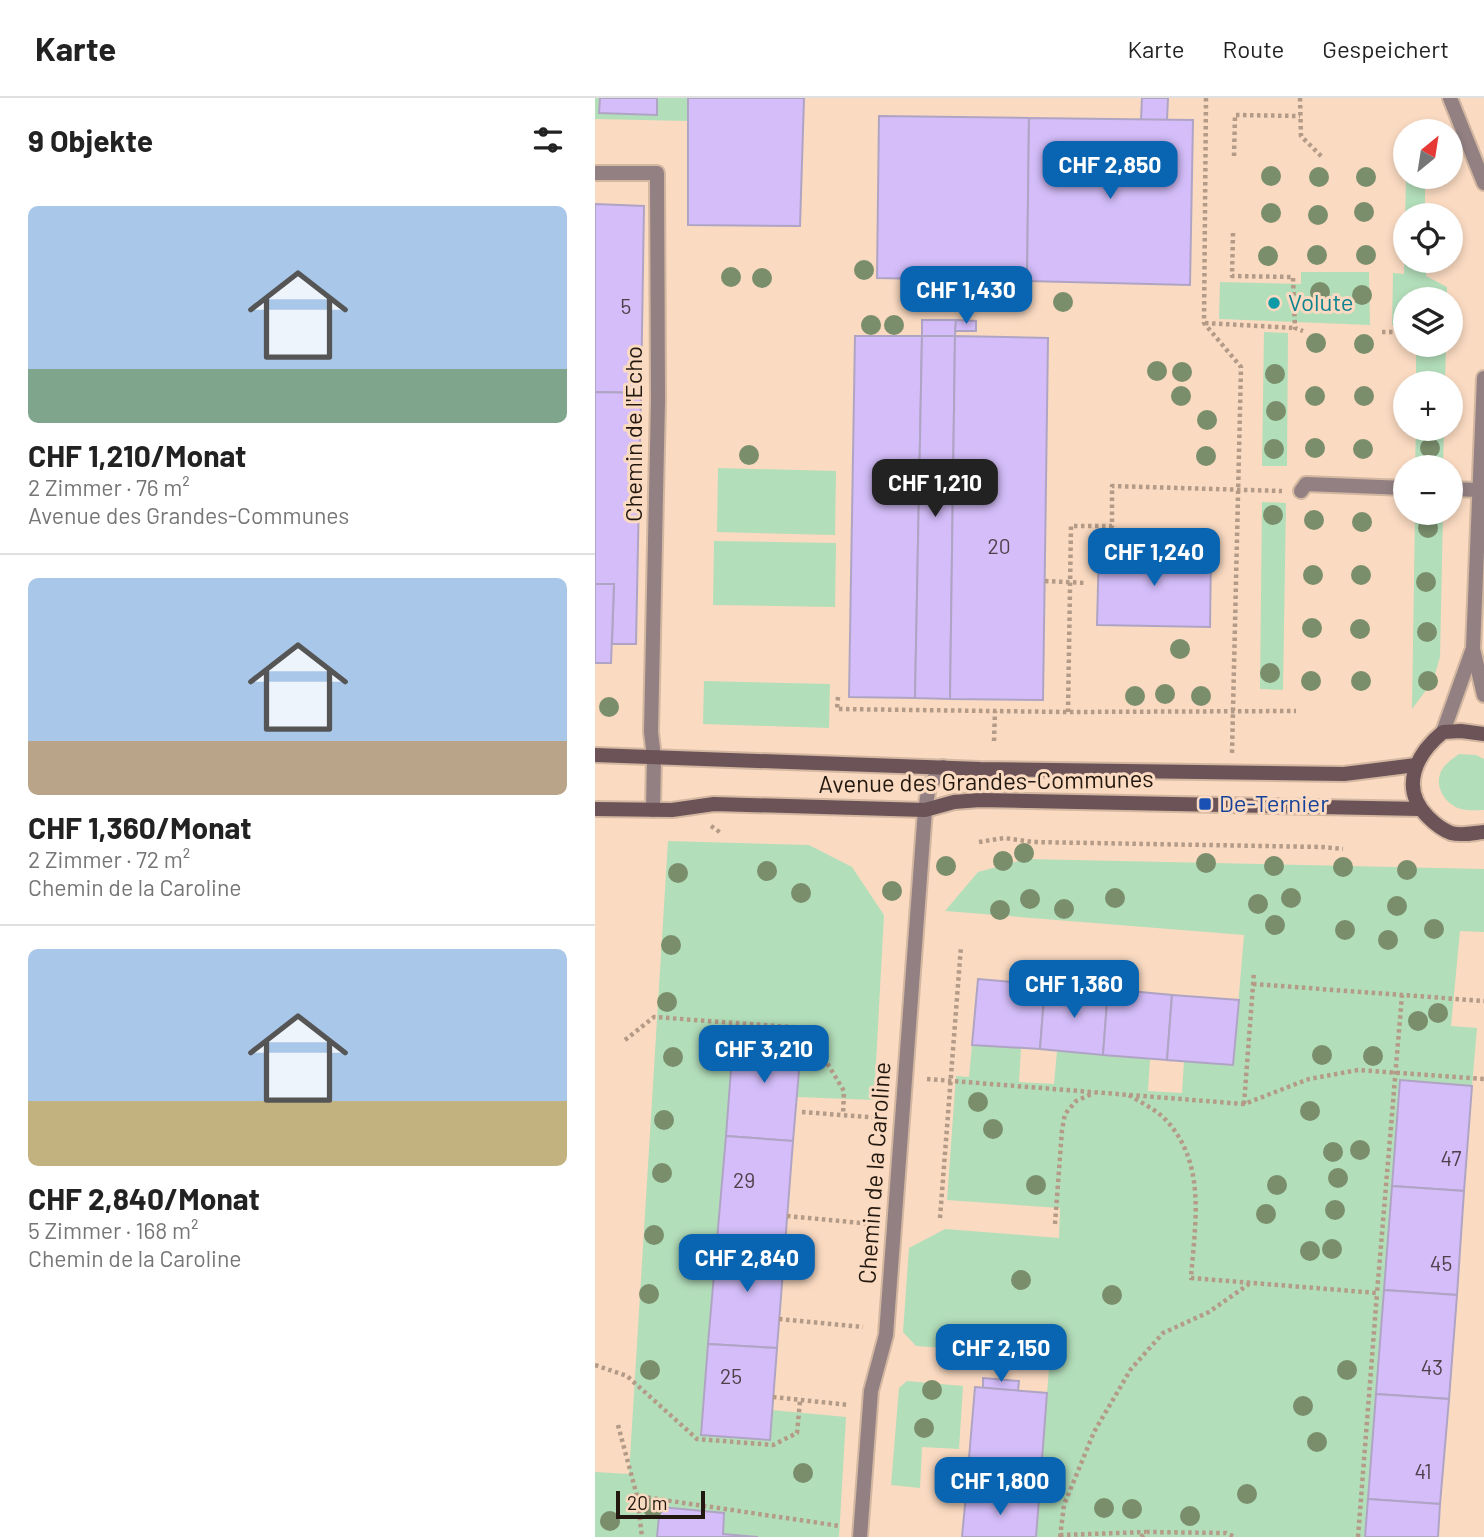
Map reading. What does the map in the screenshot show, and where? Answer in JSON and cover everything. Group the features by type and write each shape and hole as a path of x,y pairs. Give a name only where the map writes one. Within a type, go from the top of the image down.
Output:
{"street":[{"path":"1450,98 1484,183"},
{"name":"Chemin de l'Echo","path":"595,173 657,173 658,400 651,732 654,757"},
{"path":"1484,378 1473,649 1484,695"},
{"path":"1294,491 1307,484 1393,488"},
{"path":"1463,489 1479,489"},
{"path":"1473,649 1443,732 1424,750 1416,765 1413,785 1420,809 1450,833 1466,835 1484,832"},
{"path":"1443,732 1484,734"},
{"name":"Avenue des Grandes-Communes","path":"595,755 943,767 1344,775 1416,765"},
{"path":"653,810 654,757"},
{"name":"Chemin de la Caroline","path":"860,1537 871,1391 886,1335 925,810 929,786 943,767"},
{"name":"Avenue des Grandes-Communes","path":"595,809 672,810 713,804 925,810 980,800 1420,809"}],"path":[{"path":"1206,98 1204,323 1241,367 1232,754"},
{"path":"1300,98 1301,136 1322,157"},
{"path":"1234,156 1235,115 1300,116"},
{"path":"1233,233 1232,276 1293,277 1294,328"},
{"path":"1204,323 1294,328 1303,331"},
{"path":"1382,331 1393,331"},
{"path":"1068,712 1070,526 1112,526 1112,486 1294,491"},
{"path":"1045,581 1086,583"},
{"path":"838,697 837,709 1232,713 1296,711"},
{"path":"994,741 995,711"},
{"path":"979,842 1004,838 1034,842 1322,846 1343,849"},
{"path":"940,1218 961,946"},
{"path":"1244,1104 1254,972"},
{"path":"1252,984 1484,1001"},
{"path":"1358,1537 1402,995"},
{"path":"625,1041 654,1017 806,1028 844,1091 843,1115"},
{"path":"919,1079 1244,1104 1309,1079 1358,1070 1484,1079"},
{"path":"1055,1224 1065,1114 1076,1101 1095,1093"},
{"path":"1129,1095 1164,1118 1188,1152 1197,1193 1191,1279 1377,1293"},
{"path":"802,1112 880,1118"},
{"path":"787,1216 872,1224"},
{"path":"1235,1537 1226,1532 1060,1536 1064,1505 1094,1432 1131,1369 1163,1333 1209,1312 1250,1283"},
{"path":"779,1319 863,1327"},
{"path":"595,1365 627,1376 697,1439 773,1445 797,1433 800,1401"},
{"path":"773,1397 857,1406"},
{"path":"618,1425 637,1496 642,1537"},
{"path":"637,1496 846,1527"},
{"path":"1141,1537 1147,1532"}],"green space":[{"path":"595,98 688,98 688,121 595,119"},
{"path":"1406,189 1425,189 1425,203 1405,203"},
{"path":"1301,272 1369,272 1370,325 1219,319 1220,282 1301,284"},
{"path":"1393,273 1426,273 1426,276 1447,287 1393,287 1392,325"},
{"path":"1264,332 1288,333 1287,466 1262,466"},
{"path":"1416,357 1446,357 1445,371 1416,371"},
{"path":"1416,441 1444,441 1443,455 1415,455"},
{"path":"718,468 836,471 835,535 717,532"},
{"path":"1262,502 1286,503 1283,690 1260,689"},
{"path":"1415,525 1443,525 1440,657 1433,681 1412,709"},
{"path":"714,541 836,543 835,607 713,605"},
{"path":"704,681 830,684 829,728 703,724"},
{"path":"1459,754 1476,755 1484,759 1484,810 1456,807 1441,791 1441,771"},
{"path":"668,841 809,845 852,867 884,915 874,1100 797,1097 726,1136 701,1435 769,1440 772,1410 846,1417 839,1537 595,1537 595,1472 629,1474"},
{"path":"1026,859 1484,869 1484,932 1460,931 1451,1026 1477,1028 1472,1086 1400,1081 1365,1537 1036,1537 1050,1355 916,1346 903,1332 909,1248 945,1229 1059,1238 1060,1208 947,1200 956,1076 969,1077 972,1045 1021,1048 1019,1082 1054,1084 1057,1051 1150,1059 1148,1091 1182,1093 1184,1061 1233,1065 1244,935 945,911 978,872"},
{"path":"907,1381 963,1386 959,1449 922,1447 920,1488 891,1485 899,1388"}],"building":[{"path":"600,98 657,98 657,115 599,113"},
{"path":"688,98 804,98 800,226 688,225"},
{"path":"1142,98 1168,98 1167,120 1141,120"},
{"path":"879,116 1029,118 1027,281 877,278"},
{"path":"1029,118 1193,120 1190,285 1027,281"},
{"path":"595,204 644,206 641,393 595,392"},
{"path":"922,320 956,320 955,336 922,336"},
{"path":"956,320 976,321 976,331 955,331"},
{"path":"855,336 922,336 915,698 849,697"},
{"path":"922,336 955,336 950,699 915,698"},
{"path":"955,336 1048,338 1043,700 950,699"},
{"path":"595,392 641,393 636,644 612,644 614,584 595,584"},
{"path":"1099,548 1211,550 1210,627 1097,625"},
{"path":"595,584 614,584 611,663 595,663"},
{"path":"978,979 1045,985 1040,1049 972,1045"},
{"path":"1045,985 1108,989 1103,1055 1040,1049"},
{"path":"1108,989 1172,995 1167,1060 1103,1055"},
{"path":"1172,995 1239,1000 1233,1065 1167,1060"},
{"path":"734,1030 802,1035 793,1141 726,1136"},
{"path":"1400,1080 1472,1086 1464,1191 1392,1186"},
{"path":"726,1136 793,1141 785,1245 717,1240"},
{"path":"1392,1186 1464,1191 1457,1295 1384,1290"},
{"path":"717,1240 785,1245 777,1348 708,1344"},
{"path":"1384,1290 1457,1295 1449,1399 1376,1394"},
{"path":"708,1344 777,1348 770,1440 701,1435"},
{"path":"983,1378 1019,1381 1018,1391 983,1388"},
{"path":"975,1387 1047,1393 1039,1499 966,1494"},
{"path":"1376,1394 1449,1399 1440,1504 1368,1499"},
{"path":"966,1494 1039,1499 1036,1537 962,1537"},
{"path":"1368,1499 1440,1504 1438,1537 1365,1537"},
{"path":"660,1507 724,1513 723,1534 758,1537 657,1537"}],"place":[{"name":"Volute","path":"1274,303"},
{"name":"De-Ternier","path":"1205,804"}]}
